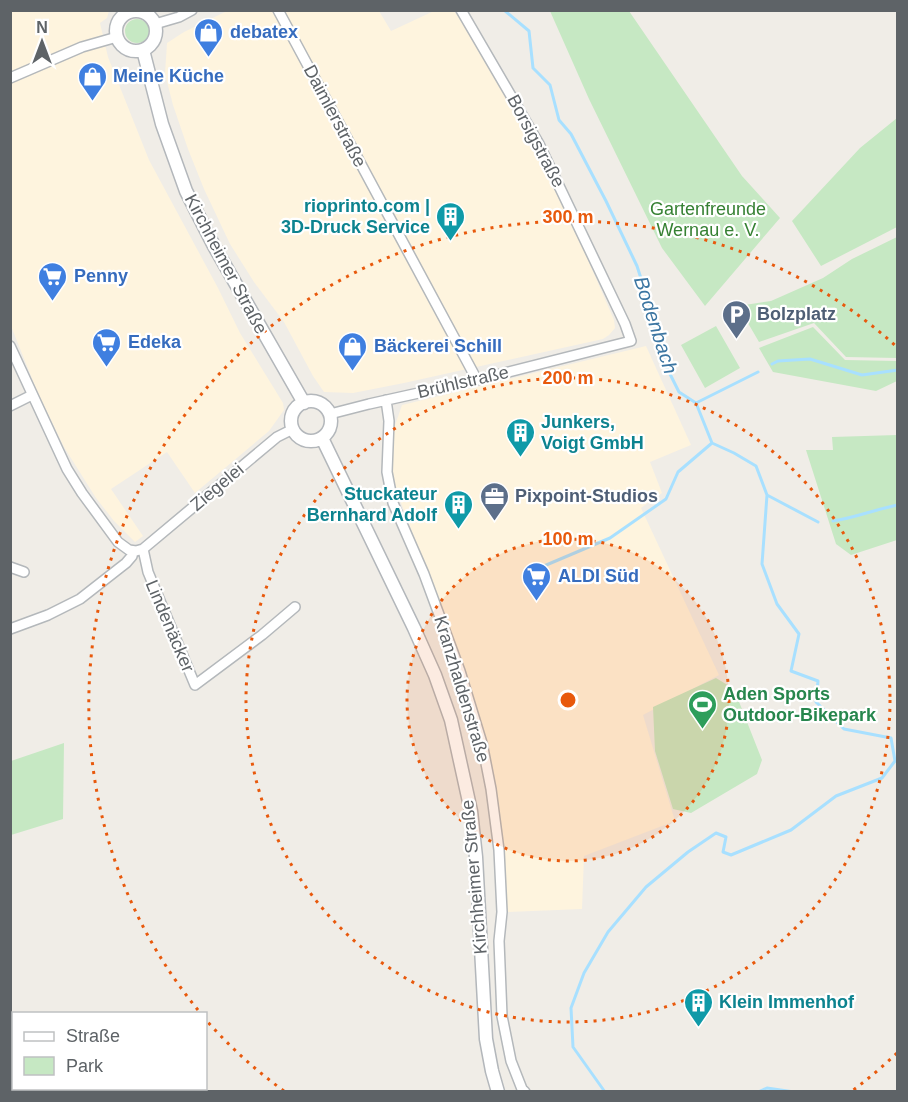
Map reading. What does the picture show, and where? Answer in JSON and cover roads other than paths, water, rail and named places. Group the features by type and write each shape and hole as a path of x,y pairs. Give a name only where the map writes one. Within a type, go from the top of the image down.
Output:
{"main road":[{"path":"131,11 143,12 155,24 154,40 143,50 136,51 124,47 117,37 116,31 120,18 131,11"},
{"name":"Kirchheimer Straße","path":"143,50 162,124 186,191 225,266 304,403"},
{"path":"313,401 319,403 325,406 330,414 329,430 322,438 307,441 293,429 292,415 304,403 313,401"},
{"name":"Kirchheimer Straße","path":"322,438 414,628 435,675 451,720 471,811 476,857 486,1038 498,1092"}],"street":[{"path":"155,24 179,17 192,10"},
{"name":"Daimlerstraße","path":"278,10 477,380"},
{"name":"Borsigstraße","path":"461,10 539,144 631,341"},
{"path":"10,78 82,47 117,37"},
{"name":"Brühlstraße","path":"330,414 631,341"},
{"path":"10,346 67,469 82,493 118,542 133,551 143,549"},
{"path":"10,406 32,395"},
{"name":"Kranzhaldenstraße","path":"386,400 389,421 387,472 393,503 424,574 460,672 487,766 499,850 502,912 499,940 502,1016 511,1061 525,1092"},
{"name":"Ziegelei","path":"143,549 277,437 293,429"},
{"name":"Lindenäcker","path":"143,549 152,584 195,685 295,607"},
{"path":"10,629 48,615 80,599 126,564 133,551"},
{"path":"10,567 24,572"}],"waterway":[{"name":"Bodenbach","path":"504,10 529,31 533,68 550,85 559,120 571,134 637,266 653,316 655,333 666,366 679,392 696,403 712,443 756,466 767,495 762,564 777,604 799,634 791,671 818,681 816,702 844,729 891,738 895,761 882,778 836,796 791,830 731,855 723,852 726,837 716,833 688,852 646,887 608,932 584,973 571,1008 573,1047 605,1092"},
{"path":"772,364 778,361 810,359 862,375 898,370"},
{"path":"696,403 758,372"},
{"path":"525,574 610,538 666,499 678,472 712,443"},
{"path":"767,495 818,522"},
{"path":"833,521 898,505"},
{"name":"Bodenbach","path":"758,1092 767,1088 794,1092"}],"place":[{"name":"debatex","path":"209,58"},
{"name":"Meine Küche","path":"92,102"},
{"name":"rioprinto.com | 3D-Druck Service","path":"451,242"},
{"name":"Penny","path":"53,302"},
{"name":"Bolzplatz","path":"736,340"},
{"name":"Edeka","path":"107,368"},
{"name":"Bäckerei Schill","path":"353,372"},
{"name":"Junkers, Voigt GmbH","path":"520,458"},
{"name":"Pixpoint-Studios","path":"494,522"},
{"name":"Stuckateur Bernhard Adolf","path":"458,530"},
{"name":"ALDI Süd","path":"537,602"},
{"name":"Aden Sports Outdoor-Bikepark","path":"702,730"},
{"name":"Klein Immenhof","path":"698,1028"}],"park label":[{"name":"Gartenfreunde Wernau e. V.","path":"708,219"}]}
